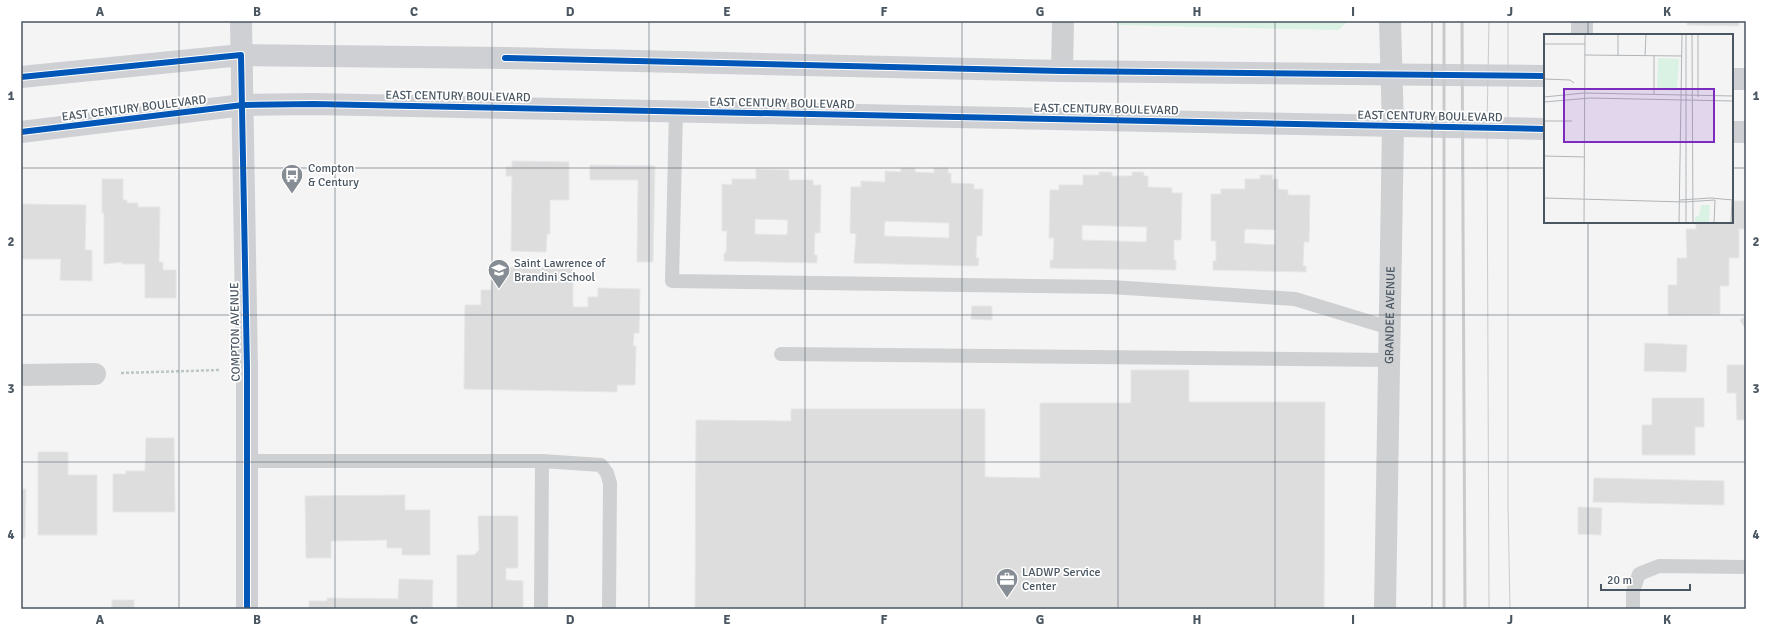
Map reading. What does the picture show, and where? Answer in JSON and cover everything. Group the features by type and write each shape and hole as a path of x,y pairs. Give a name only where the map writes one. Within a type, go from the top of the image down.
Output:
{"main road":[{"name":"COMPTON AVENUE","path":"241,21 247,369 247,609"},
{"path":"1582,21 1582,34"},
{"path":"21,77 241,55 505,58 1062,71 1544,76"},
{"path":"1733,79 1746,79"},
{"name":"EAST CENTURY BOULEVARD","path":"21,132 243,105 676,111 1544,129"},
{"path":"1733,132 1746,132"}],"street":[{"path":"1062,71 1063,21"},
{"name":"GRANDEE AVENUE","path":"1385,609 1393,126 1390,21"},
{"path":"21,375 95,374"}],"lane":[{"path":"676,111 672,281 1103,287 1157,290 1295,300 1390,328"},
{"path":"781,354 1389,360"},
{"path":"247,461 542,462 602,465 607,473 610,483 609,609"},
{"path":"541,609 542,462"},
{"path":"1633,609 1633,591 1639,574 1659,566 1746,567"}],"path":[{"path":"95,374 247,369"}],"green space":[{"path":"1114,21 1348,21 1339,30 1119,25"}],"building":[{"path":"1687,21 1739,21 1739,26 1687,25"},
{"path":"512,161 569,162 569,200 550,200 550,234 547,234 546,252 511,251 512,176 506,176 506,167 512,167"},
{"path":"590,165 655,166 653,262 637,262 638,180 590,180"},
{"path":"901,168 915,168 915,172 934,173 934,168 948,168 948,173 951,173 951,183 974,184 974,189 983,189 982,236 977,236 976,258 979,258 978,266 854,263 856,234 850,233 851,187 861,187 861,181 885,182 885,171 901,172","holes":["885,221 949,223 949,238 884,236"]},
{"path":"756,169 789,170 789,180 813,180 813,185 821,185 820,233 815,233 814,255 817,255 817,263 724,261 727,231 722,231 722,184 732,185 732,179 756,179","holes":["755,219 788,220 787,235 755,234"]},
{"path":"1099,172 1112,172 1112,176 1132,176 1132,172 1144,172 1144,176 1148,176 1148,187 1172,188 1172,193 1182,193 1181,240 1174,240 1174,260 1176,260 1176,270 1050,268 1050,260 1053,260 1054,238 1049,238 1050,190 1059,190 1059,185 1083,185 1083,175 1099,175","holes":["1082,225 1147,227 1146,242 1082,240"]},
{"path":"1260,175 1273,175 1272,179 1278,179 1278,189 1288,190 1288,195 1310,195 1309,242 1304,242 1303,266 1306,266 1306,272 1213,270 1213,261 1216,261 1216,241 1211,241 1211,194 1221,194 1221,189 1245,189 1245,179 1260,179","holes":["1245,229 1276,230 1275,245 1244,243"]},
{"path":"102,179 123,179 123,200 127,200 127,203 138,203 138,207 160,207 159,262 163,262 163,270 176,270 176,298 145,298 145,264 122,264 122,262 104,264"},
{"path":"1733,201 1746,201 1746,229 1739,229 1739,258 1729,258 1729,286 1720,286 1720,314 1668,315 1668,285 1677,285 1677,258 1687,258 1686,229 1696,229 1696,223 1733,223"},
{"path":"21,204 86,205 85,250 92,250 92,281 60,280 61,259 21,259"},
{"path":"492,267 573,268 573,307 588,307 588,297 598,297 598,288 640,289 639,333 634,333 633,346 636,346 635,385 617,385 617,392 464,389 465,305 481,305 481,290 491,290"},
{"path":"972,306 992,306 992,320 971,319"},
{"path":"1746,316 1746,330 1740,320"},
{"path":"1645,343 1687,345 1686,372 1644,371"},
{"path":"1727,365 1746,365 1746,420 1737,420 1736,393 1727,393"},
{"path":"1131,370 1189,370 1189,402 1325,402 1324,609 695,609 696,420 791,421 791,409 985,409 985,477 1040,478 1040,403 1131,403"},
{"path":"1652,398 1704,398 1704,427 1695,427 1695,455 1642,455 1642,425 1652,425"},
{"path":"146,438 174,438 175,512 113,512 113,474 126,474 126,471 145,471"},
{"path":"38,452 68,452 68,475 97,475 97,535 38,535"},
{"path":"1594,478 1724,481 1724,505 1593,502"},
{"path":"21,489 26,489 25,538 21,538"},
{"path":"405,495 405,510 430,510 430,555 402,555 402,548 387,548 387,540 331,541 331,558 306,558 305,496"},
{"path":"1578,507 1602,508 1601,535 1578,534"},
{"path":"478,516 518,516 518,568 506,568 506,580 523,581 523,609 457,609 457,555 474,555 479,550"},
{"path":"399,579 433,580 432,609 309,609 309,601 327,601 327,598 398,599"},
{"path":"112,600 134,600 134,609 112,609"}],"tram line":[{"path":"1489,21 1487,128 1489,609"},
{"path":"1508,21 1508,505 1510,609"}],"railway":[{"path":"1444,21 1444,609"},
{"path":"1462,21 1465,609"}],"cycle path":[{"path":"21,77 241,55 247,369 247,609"},
{"path":"505,58 1062,71 1544,76"},
{"path":"21,132 243,105 314,104 1544,129"}],"place":[{"name":"Compton & Century","path":"292,194"},
{"name":"Saint Lawrence of Brandini School","path":"499,290"},
{"name":"LADWP Service Center","path":"1007,598"}]}
